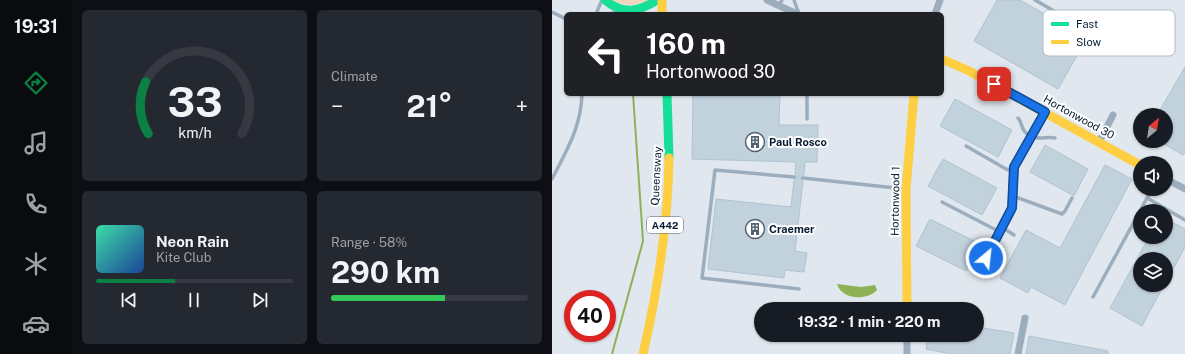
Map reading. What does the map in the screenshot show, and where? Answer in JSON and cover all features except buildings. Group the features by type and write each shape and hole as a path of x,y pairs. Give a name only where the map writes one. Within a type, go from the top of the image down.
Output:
{"street":[{"path":"605,0 614,8 629,12 645,9 657,0"},
{"path":"662,0 662,12"},
{"path":"768,0 781,3 795,12"},
{"path":"936,12 940,0"},
{"name":"Hortonwood 30","path":"944,59 1045,112 1133,161"},
{"name":"Queensway","path":"643,354 656,303 669,188 670,132 666,96"},
{"name":"Hortonwood 1","path":"907,302 906,189 914,96"},
{"path":"986,258 1012,208 1012,196 1009,184 1014,167 1033,136 1045,112"},
{"path":"1099,142 1113,115"},
{"path":"1173,183 1185,189"},
{"path":"1018,354 1025,318"},
{"path":"907,342 907,354"}],"lane":[{"path":"597,12 602,0"},
{"path":"794,0 797,12"},
{"path":"1035,0 1053,10"},
{"path":"552,12 564,18"},
{"path":"552,179 578,124 581,112 582,96"},
{"path":"807,96 808,119"},
{"path":"1018,118 1025,132 1037,139 1042,140 1048,137 1055,138"},
{"path":"966,146 1006,169 1014,171"},
{"path":"794,177 715,170 702,278 799,289"},
{"path":"803,178 906,189"},
{"path":"1012,196 1062,214 1072,198"},
{"path":"1093,297 1147,198 1185,220"},
{"path":"942,202 1014,235"}],"shaded area":[{"path":"613,0 648,0 639,4 626,5"},
{"path":"837,284 861,287 875,285 877,290 873,294 867,296 855,297 844,293"}],"waterway":[{"path":"612,354 643,241 633,96"}],"traffic: fast":[{"path":"605,0 611,5 624,10 644,7 657,0"},
{"path":"667,96 669,158"},
{"path":"986,258 1012,208 1014,167 1045,112"}],"traffic: slow":[{"path":"662,0 662,12"},
{"path":"944,60 969,71 1133,161"},
{"path":"907,302 906,189 914,96"},
{"path":"643,354 658,281 667,207 669,158"}],"place":[{"name":"Paul Rosco","path":"755,142"},
{"name":"Craemer","path":"755,229"}],"route":[{"path":"986,258 1012,208 1014,167 1033,136 1045,112 994,84"}]}
